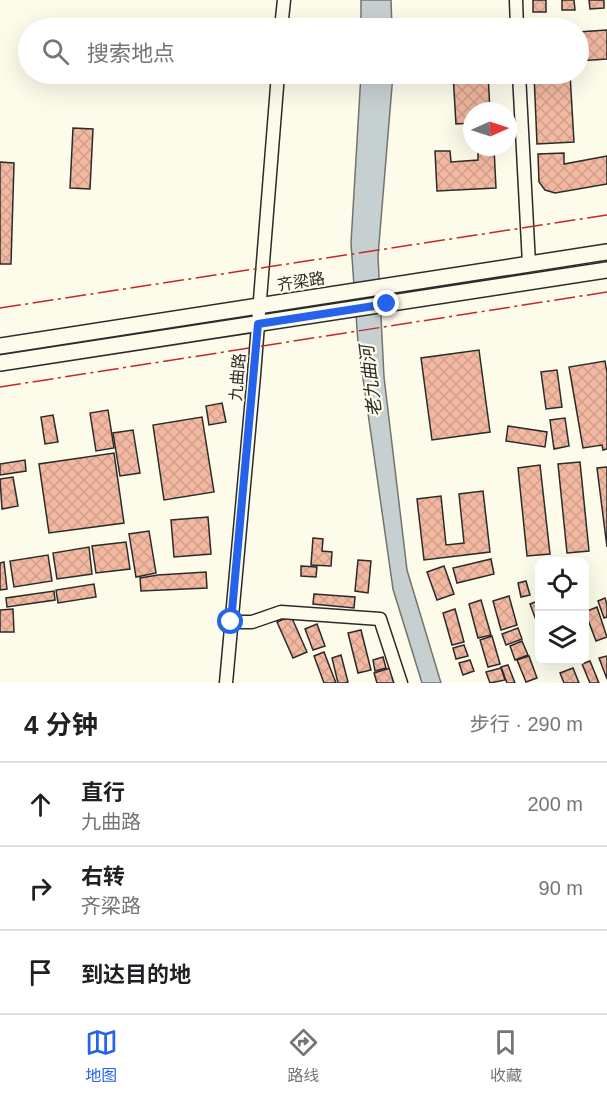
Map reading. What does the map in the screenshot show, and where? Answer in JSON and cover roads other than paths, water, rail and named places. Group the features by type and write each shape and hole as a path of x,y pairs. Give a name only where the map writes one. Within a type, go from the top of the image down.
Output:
{"main road":[{"name":"齐梁路","path":"0,346 607,252"},
{"path":"0,363 607,270"}],"street":[{"path":"282,18 284,0"},
{"path":"516,0 517,18"},
{"name":"九曲路","path":"226,683 277,84"},
{"path":"520,84 529,264"},
{"path":"231,622 252,622 280,612 380,618 401,683"}],"water":[{"path":"361,0 391,0 392,18 361,18"},
{"name":"老九曲河","path":"360,84 392,84 378,256 384,377 407,570 441,683 422,683 393,589 358,343 351,243"}]}
